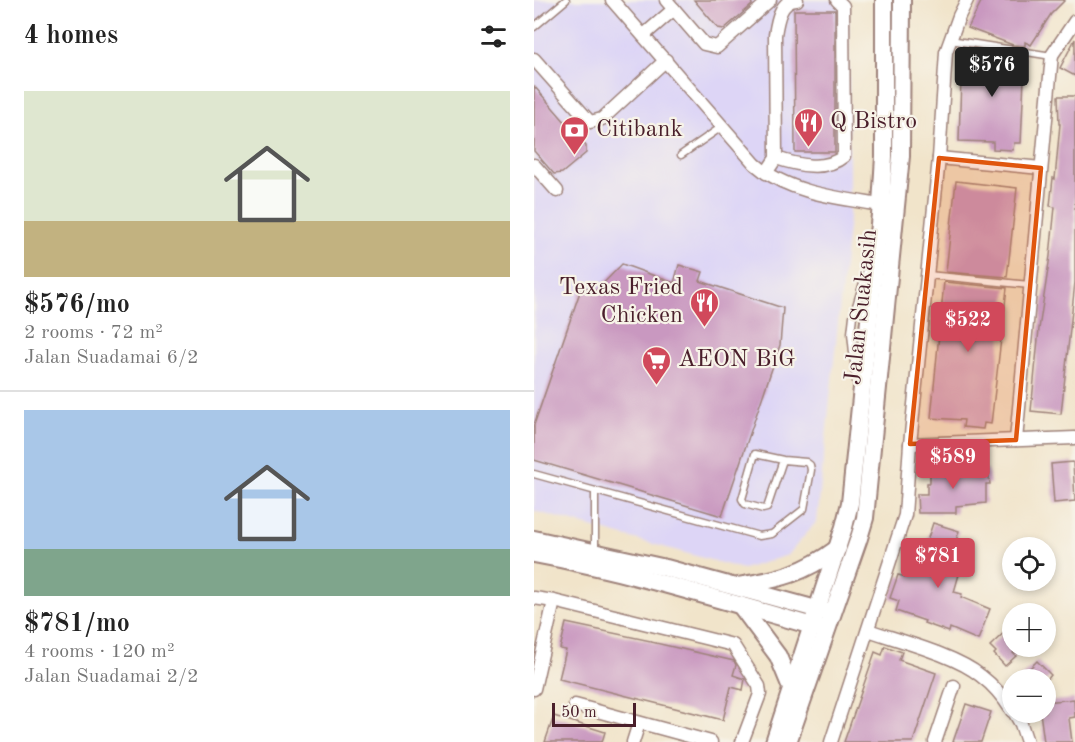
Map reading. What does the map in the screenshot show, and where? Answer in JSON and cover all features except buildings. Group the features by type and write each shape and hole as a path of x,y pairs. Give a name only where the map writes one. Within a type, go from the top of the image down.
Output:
{"main road":[{"name":"Jalan Suakasih","path":"826,611 838,548 850,503 881,205 884,156 884,0"},
{"name":"Jalan Suakasih","path":"826,611 860,538 867,499 901,156 902,0"},
{"path":"534,539 595,551 826,611 788,742"},
{"path":"731,586 795,574 820,561 838,548"},
{"path":"534,554 589,564 662,582 820,628"},
{"path":"740,605 778,656 792,690"},
{"path":"774,742 792,690 820,628"}],"street":[{"path":"612,0 755,164 766,173 791,186 881,205"},
{"path":"644,35 670,4 704,44 717,47 770,0"},
{"path":"766,173 776,158 775,35 781,3 797,0"},
{"path":"776,158 802,166 837,162 844,156 843,6 837,0"},
{"path":"831,742 905,515 939,158 946,52 967,0"},
{"path":"1016,440 1052,56 1075,21"},
{"path":"534,58 590,122 602,119 666,60"},
{"path":"939,158 1041,168"},
{"path":"534,165 557,191"},
{"path":"910,444 1075,438"},
{"path":"534,598 733,645 759,686 760,694 742,742"},
{"path":"534,688 554,601"},
{"path":"868,630 950,659 980,674 1002,697"},
{"path":"935,742 954,686"},
{"path":"575,705 711,742"},
{"path":"633,742 639,723"},
{"path":"1020,723 1027,742"}],"lane":[{"path":"534,27 566,0"},
{"path":"950,40 1052,56"},
{"path":"681,155 724,126"},
{"path":"927,274 1030,285"},
{"path":"534,474 759,536 772,534 804,509 810,465 806,462 755,454 742,500 745,504 767,508 783,460"},
{"path":"595,491 595,551"}],"highlighted area":[{"path":"939,158 1041,168 1016,440 910,444"}],"shaded area":[{"path":"534,0 849,0 849,218 817,521 788,555 743,569 534,511"}],"place":[{"name":"Q Bistro","path":"809,148"},
{"name":"Citibank","path":"575,156"},
{"name":"Texas Fried Chicken","path":"704,328"},
{"name":"AEON BiG","path":"657,386"}]}
